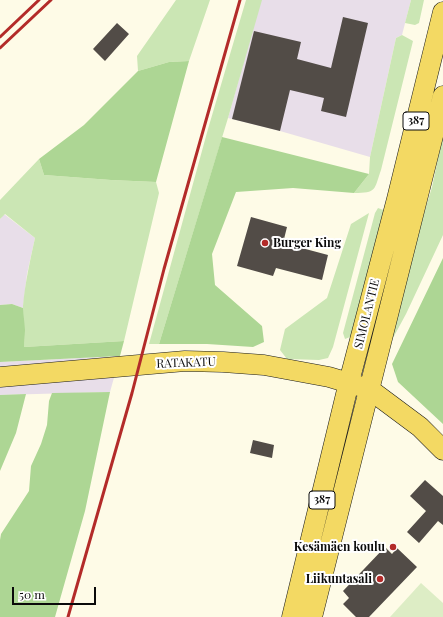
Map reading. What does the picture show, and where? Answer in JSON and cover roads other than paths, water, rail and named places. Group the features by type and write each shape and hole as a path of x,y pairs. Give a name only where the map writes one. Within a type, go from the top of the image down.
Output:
{"main road":[{"name":"SIMOLANTIE","path":"292,617 443,12"},
{"name":"SIMOLANTIE","path":"312,617 443,96"},
{"name":"RATAKATU","path":"0,377 185,361 264,365 329,377 350,382 369,389 420,427 443,450"}],"railway":[{"path":"0,37 39,0"},
{"path":"0,48 51,0"},
{"path":"68,617 132,393 164,269 240,0"}],"place":[{"name":"Burger King","path":"265,243"},
{"name":"Kesämäen koulu","path":"393,547"},
{"name":"Liikuntasali","path":"380,579"}]}
